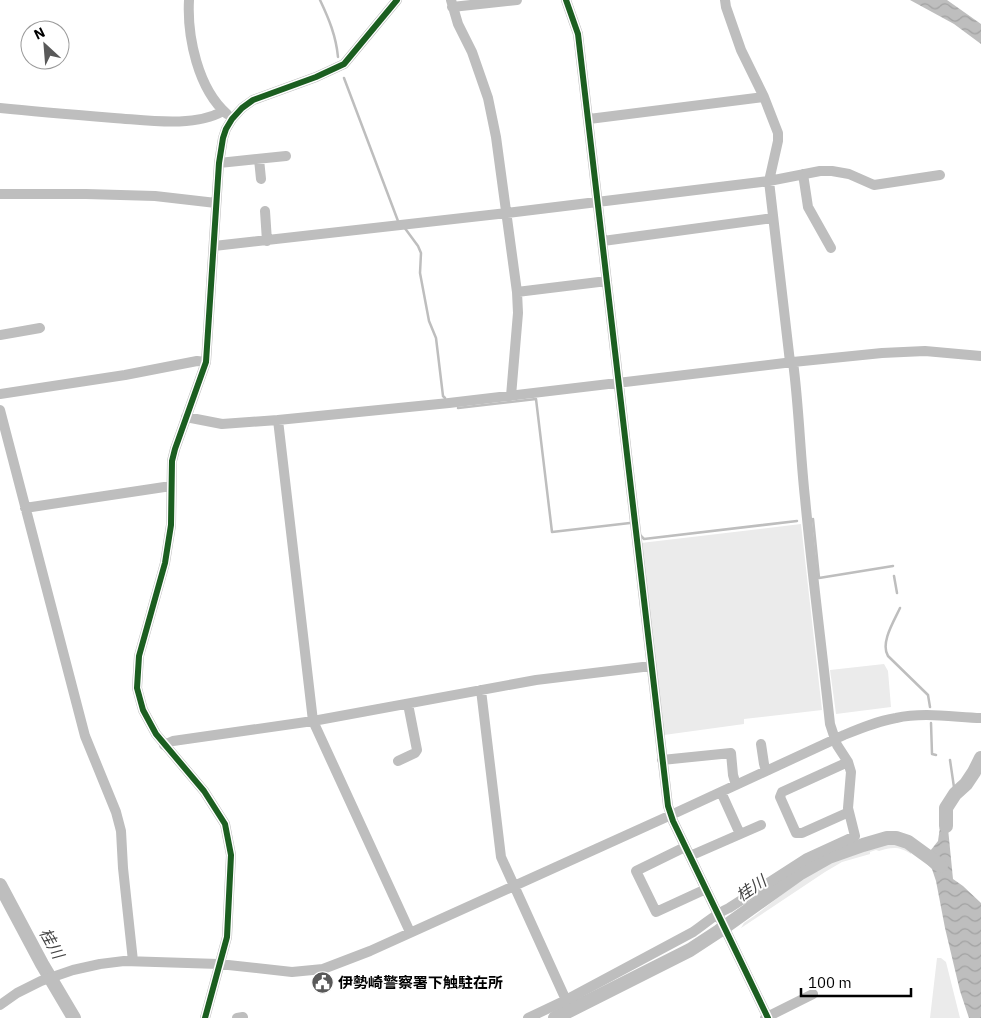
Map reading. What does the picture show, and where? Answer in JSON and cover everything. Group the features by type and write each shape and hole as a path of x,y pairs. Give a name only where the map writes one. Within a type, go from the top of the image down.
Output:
{"street":[{"path":"189,0 190,34 200,72 213,97 223,111 232,119"},
{"path":"206,1018 219,964 228,937 231,855 225,824 204,792 164,745 148,721 139,698 137,678 140,656 166,563 171,525 172,461 206,362 219,163 223,138 232,119 253,100 316,77 344,64 397,0"},
{"path":"511,396 518,313 517,292 496,137 488,98 472,52 458,24 452,4 517,0"},
{"path":"566,0 578,34 668,806 767,1018 813,994"},
{"path":"528,1018 566,1000 701,927 807,858 855,836 849,812 850,772 848,762 831,728 804,493 800,426 769,181 778,133 764,97 741,50 725,0"},
{"path":"588,119 764,97"},
{"path":"0,108 97,117 179,121 198,119 223,111"},
{"path":"219,163 286,156"},
{"path":"259,159 261,180"},
{"path":"214,246 769,181 820,171 841,172 857,176 874,185 940,176"},
{"path":"803,174 808,207 831,248"},
{"path":"0,194 146,196 216,203"},
{"path":"265,211 267,241"},
{"path":"603,241 774,218"},
{"path":"517,292 607,281"},
{"path":"0,335 40,328"},
{"path":"186,417 222,424 278,420 511,396 791,362 925,351 978,355"},
{"path":"0,394 125,375 197,361 206,362"},
{"path":"0,410 85,736 116,812 121,830 132,961"},
{"path":"278,420 313,721 410,932"},
{"path":"25,508 171,486"},
{"path":"164,745 173,741 313,721 536,680 651,666"},
{"path":"481,690 501,858 566,1000"},
{"path":"398,761 415,753 417,750 408,704"},
{"path":"0,1005 17,993 41,981 62,973 100,964 132,961 219,964 292,972 316,970 346,962 835,739 872,724 895,718 923,715 981,718"},
{"path":"761,744 766,771"},
{"path":"662,760 731,753 736,785"},
{"path":"848,762 782,792 780,797 796,833 802,833 849,812"},
{"path":"722,792 740,834"},
{"path":"706,888 656,912 636,871 760,825"}],"shaded area":[{"path":"801,524 822,710 744,719 744,724 664,735 641,543"},
{"path":"884,664 888,671 891,707 836,714 830,670"},
{"path":"897,841 905,844 912,850 911,854 899,848 892,848 876,850 870,852 870,854 842,862 741,928 744,923 797,883 831,861 863,848"},
{"path":"937,958 941,958 946,962 960,1018 930,1018"}],"water":[{"path":"910,0 947,0 981,24 981,44 954,24"},
{"path":"946,808 953,879 981,903 981,1018 969,1018 960,991 936,881 932,869 923,860 938,841 941,820"}],"waterway":[{"path":"320,0 332,28 338,57"},
{"path":"344,78 398,221"},
{"path":"404,227 421,253 420,273 429,321 436,338 443,396 445,398"},
{"path":"458,408 536,399 552,532 630,523"},
{"path":"813,519 819,578 893,566"},
{"path":"640,535 644,539 797,521"},
{"path":"894,576 897,593"},
{"path":"900,608 889,632 886,651 888,656 928,695 930,707"},
{"path":"931,723 932,754 936,755"},
{"path":"946,826 946,808 955,794 966,784 981,758"},
{"path":"950,760 955,794"},
{"name":"桂川","path":"555,1018 690,950 799,874 829,857 887,838 896,838 908,842 941,866"},
{"name":"桂川","path":"0,885 42,964 74,1018"}],"cycle path":[{"path":"205,1018 227,937 231,855 225,824 204,791 156,734 143,710 137,688 139,656 165,563 171,525 172,461 206,362 219,163 223,138 232,119 253,100 316,77 344,64 397,0"},
{"path":"566,0 578,34 668,806 673,821 768,1018"}],"place":[{"name":"伊勢崎警察署下触駐在所","path":"322,983"}]}
